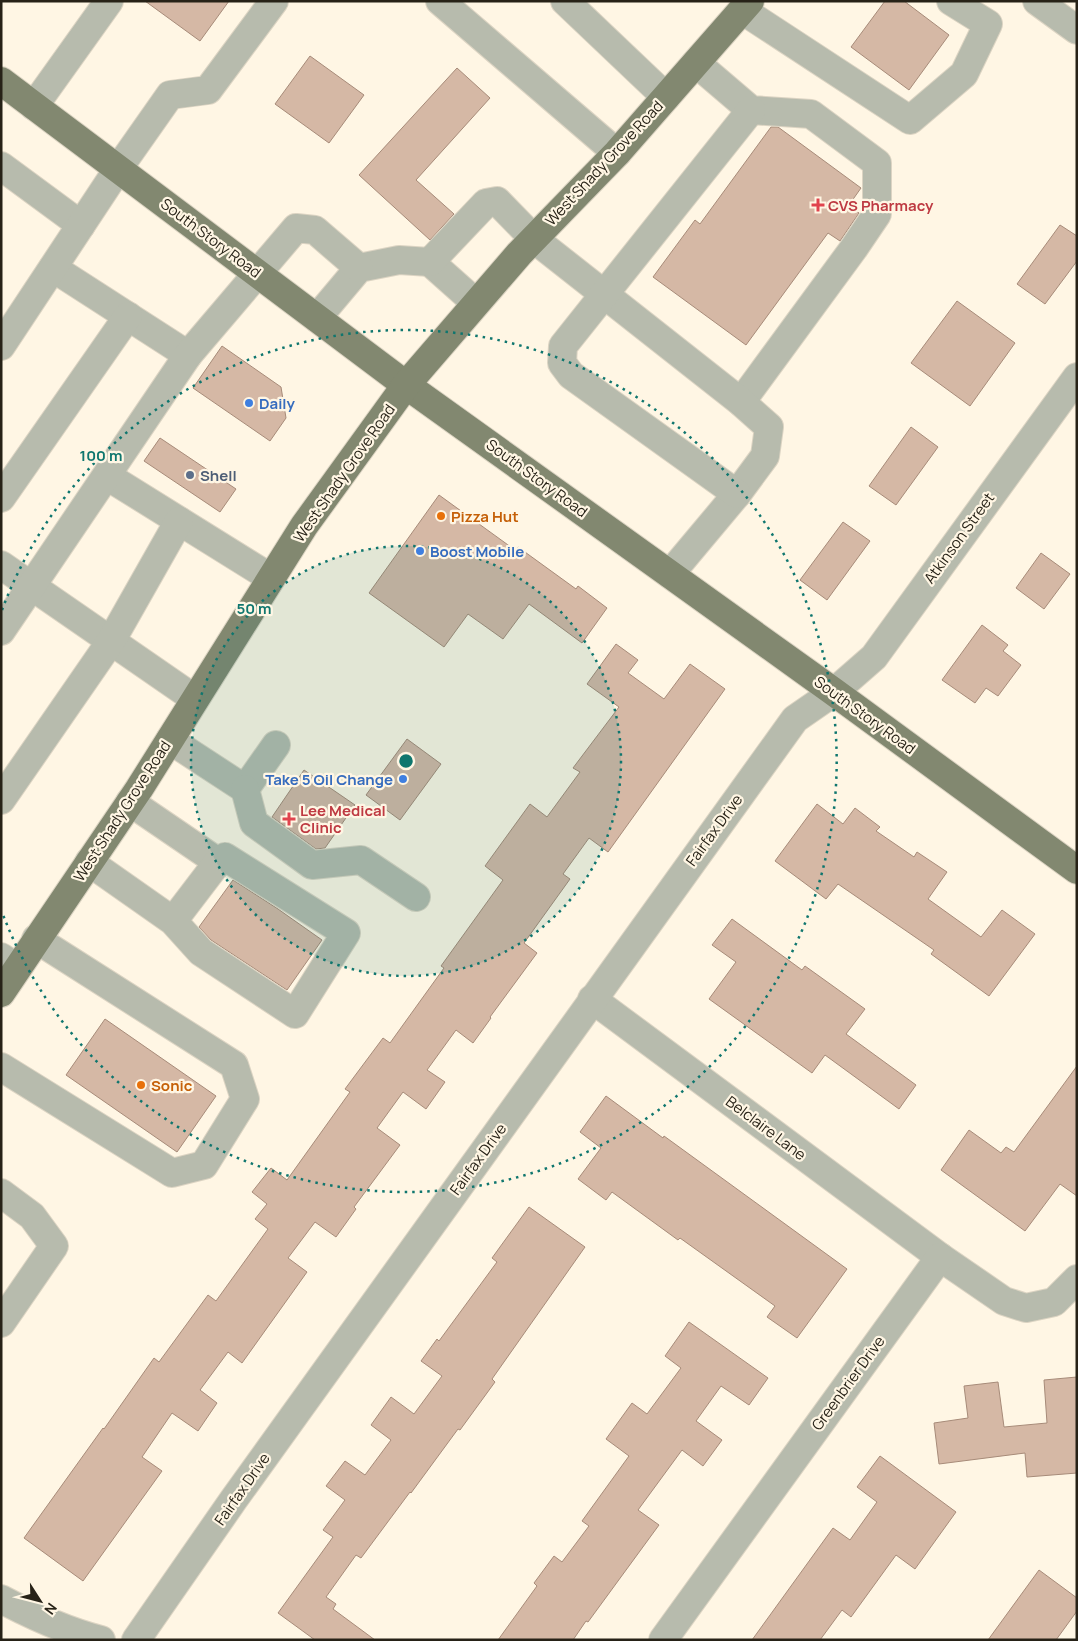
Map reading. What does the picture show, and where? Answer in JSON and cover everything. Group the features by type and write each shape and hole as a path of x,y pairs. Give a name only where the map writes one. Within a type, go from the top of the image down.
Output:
{"main road":[{"name":"West Shady Grove Road","path":"1,993 9,962 36,940 130,802 304,526 406,385 519,254 617,153 746,6"},
{"name":"South Story Road","path":"1,81 258,272 406,385 834,692 1077,870"}],"street":[{"path":"34,106 109,1"},
{"path":"1,346 118,169 170,95 208,90 274,1"},
{"path":"440,1 617,153"},
{"path":"564,1 666,97"},
{"path":"746,6 910,120 964,74 988,24 952,1"},
{"path":"1037,1 1077,30"},
{"path":"696,63 751,110 811,114 877,163 877,214 742,402"},
{"path":"737,494 571,375 562,363 562,346 751,110"},
{"path":"1,166 81,225"},
{"path":"430,262 486,203 496,200 534,239 742,402 769,427 765,456 737,494 670,574"},
{"path":"1,631 188,355 296,228 315,230 359,268"},
{"path":"317,318 359,268 399,260 430,262 476,303"},
{"path":"53,268 188,355"},
{"path":"1,498 128,316"},
{"name":"Atkinson Street","path":"834,692 874,656 1077,377"},
{"path":"107,476 271,578"},
{"path":"1,800 111,641 180,520"},
{"path":"1,565 195,699"},
{"name":"Fairfax Drive","path":"136,1640 234,1499 795,719 834,692"},
{"path":"170,740 245,789 254,823 312,865 361,860 416,898"},
{"path":"245,789 276,745"},
{"path":"130,802 218,862"},
{"path":"89,862 173,922 201,952 295,1014 346,933 226,857 218,862 173,922"},
{"path":"1,1067 172,1173 204,1165 245,1099 234,1065 36,940"},
{"name":"Belclaire Lane","path":"592,999 940,1257"},
{"path":"1,1193 32,1216 54,1246 1,1323"},
{"path":"940,1257 1004,1301 1026,1308 1054,1302 1077,1280"},
{"name":"Greenbrier Drive","path":"662,1640 940,1257"},
{"path":"1,1599 76,1634 101,1640"}],"building":[{"path":"145,1 229,1 200,41"},
{"path":"885,1 904,1 949,35 909,90 851,47"},
{"path":"310,56 364,95 329,143 275,104"},
{"path":"457,68 490,98 416,180 454,214 430,240 359,175"},
{"name":"CVS Pharmacy","path":"771,127 778,127 861,188 849,205 859,213 840,241 828,233 746,345 653,277 695,220 700,224"},
{"path":"1060,225 1077,236 1077,261 1045,304 1017,284"},
{"path":"957,301 1015,343 970,406 911,363"},
{"name":"Daily","path":"222,346 281,387 286,418 270,441 193,388"},
{"path":"911,427 938,447 896,505 869,486"},
{"name":"Shell","path":"160,438 236,489 220,512 144,461"},
{"path":"439,495 515,550 518,547 576,589 578,586 607,608 582,643 529,604 503,639 468,614 444,647 369,593"},
{"path":"843,522 870,541 827,600 800,580"},
{"path":"1041,553 1070,574 1044,609 1016,588"},
{"path":"982,625 1008,645 1003,651 1021,665 998,696 986,688 975,703 942,680"},
{"path":"616,644 638,660 628,673 664,699 690,664 725,689 608,852 589,838 563,874 570,879 524,943 537,953 473,1043 456,1030 427,1070 445,1082 426,1109 403,1092 377,1128 400,1145 354,1207 356,1209 336,1237 315,1222 288,1258 307,1272 242,1363 228,1352 200,1390 217,1403 198,1431 172,1413 142,1457 162,1471 83,1581 24,1538 154,1358 159,1362 208,1295 216,1301 268,1229 255,1219 267,1204 252,1192 271,1168 287,1180 350,1092 345,1089 383,1038 390,1043 444,968 441,966 503,880 485,866 530,804 547,817 580,772 573,768 619,707 587,684"},
{"name":"Take 5 Oil Change","path":"407,739 441,764 400,820 366,795"},
{"path":"304,770 355,805 325,848 316,849 272,817"},
{"path":"817,804 843,824 855,808 880,827 876,831 914,857 917,852 947,872 928,899 981,937 1002,910 1035,934 989,996 931,954 934,950 838,884 826,899 775,861"},
{"path":"233,880 322,940 287,990 211,940 199,927"},
{"path":"732,919 802,970 805,966 865,1009 846,1034 916,1085 899,1109 825,1055 812,1073 709,999 736,962 712,945"},
{"name":"Sonic","path":"105,1019 216,1096 177,1152 66,1075"},
{"path":"1077,1066 1077,1196 1060,1184 1025,1231 941,1170 969,1130 1001,1153 1006,1147 1014,1152"},
{"path":"606,1096 847,1269 797,1338 767,1317 775,1306 680,1238 678,1240 612,1192 606,1200 578,1179 601,1148 580,1132"},
{"path":"529,1207 585,1247 492,1379 495,1382 460,1430 458,1429 361,1558 356,1555 326,1597 336,1604 333,1609 375,1640 315,1640 278,1613 333,1537 323,1530 345,1500 326,1486 345,1461 365,1475 391,1440 371,1425 391,1397 414,1414 442,1376 421,1361 437,1339 439,1341 497,1262 492,1258"},
{"path":"689,1322 768,1378 749,1405 721,1386 696,1421 722,1440 703,1466 682,1450 638,1510 659,1525 573,1640 498,1640 537,1586 534,1583 554,1556 562,1562 589,1526 582,1521 629,1456 606,1439 632,1403 647,1414 681,1368 665,1356"},
{"path":"1077,1377 1077,1473 1027,1477 1025,1453 939,1464 934,1423 968,1418 964,1386 998,1382 1004,1427 1047,1423 1044,1380"},
{"path":"880,1456 956,1512 915,1569 896,1555 851,1617 842,1610 820,1640 752,1640 833,1528 850,1540 877,1502 857,1487"},
{"path":"1039,1570 1077,1598 1077,1611 1056,1640 988,1640"}],"place":[{"name":"CVS Pharmacy","path":"818,205"},
{"name":"Daily","path":"249,403"},
{"name":"Shell","path":"190,475"},
{"name":"Pizza Hut","path":"441,516"},
{"name":"Boost Mobile","path":"420,551"},
{"name":"Take 5 Oil Change","path":"403,779"},
{"name":"Lee Medical Clinic","path":"289,819"},
{"name":"Sonic","path":"141,1085"}]}
